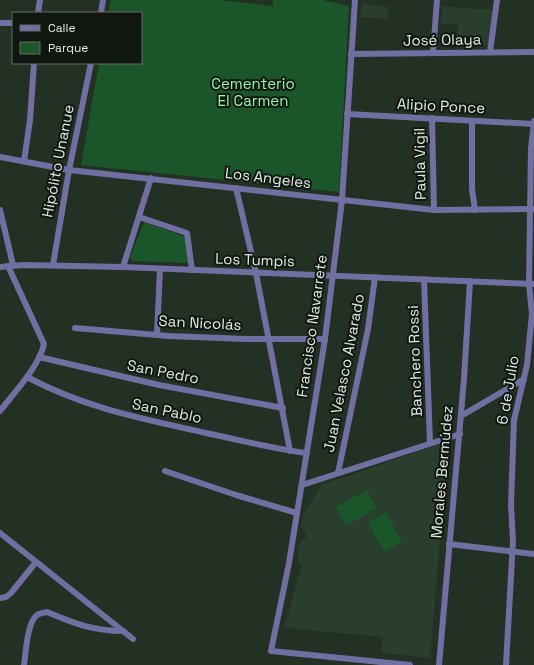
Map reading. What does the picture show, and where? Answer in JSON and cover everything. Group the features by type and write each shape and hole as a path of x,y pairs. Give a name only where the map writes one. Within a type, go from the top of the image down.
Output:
{"street":[{"path":"38,12 40,0"},
{"path":"101,12 103,0"},
{"name":"Francisco Navarrete","path":"336,658 271,651 302,485 325,339 342,200 354,0"},
{"path":"433,53 437,0"},
{"path":"490,52 497,0"},
{"path":"0,23 12,23"},
{"name":"José Olaya","path":"351,54 534,52"},
{"path":"24,161 30,120 34,64"},
{"name":"Hipólito Unanue","path":"53,265 69,170 91,64"},
{"name":"Alipio Ponce","path":"347,114 534,124"},
{"name":"Paula Vigil","path":"432,118 434,210"},
{"path":"472,121 472,182 475,210"},
{"name":"6 de Julio","path":"506,665 513,553 511,505 514,420 527,365 532,314 531,148 534,121"},
{"name":"Los Angeles","path":"0,157 69,170 434,210 532,209"},
{"path":"123,267 152,178"},
{"path":"236,188 256,273 290,451"},
{"path":"0,210 10,265 44,344 39,357 27,377 0,411"},
{"path":"139,217 187,233 189,237 192,270"},
{"name":"Los Tumpis","path":"0,267 10,265 53,265 123,267 532,284"},
{"path":"157,334 160,269"},
{"name":"Juan Velasco Alvarado","path":"338,473 368,329 375,277"},
{"name":"Banchero Rossi","path":"424,279 430,443"},
{"name":"Morales Bermúdez","path":"439,665 460,434 470,305 470,281"},
{"name":"San Nicolás","path":"74,328 157,334 268,339 325,339"},
{"name":"San Pedro","path":"39,357 159,385 283,408"},
{"name":"San Pablo","path":"27,377 99,408 137,418 290,451 307,453"},
{"path":"461,416 524,379"},
{"path":"302,485 460,434"},
{"path":"165,471 236,495 297,513"},
{"path":"0,533 133,639"},
{"path":"449,544 513,553 534,554"},
{"path":"3,597 36,562"},
{"path":"24,665 30,628 32,622 38,614 46,612 79,626 104,631 123,631"},
{"path":"334,665 336,658 410,665"}],"shaded area":[{"path":"362,4 389,7 388,19 360,17"},
{"path":"442,6 492,10 488,45 457,44 458,25 441,23"},
{"path":"445,442 448,446 430,658 381,653 383,637 284,628 302,564 297,562 300,541 307,537 301,526 303,514 322,485"}],"green space":[{"name":"Cementerio El Carmen","path":"111,0 220,0 273,6 273,0 323,0 349,6 339,192 81,165 99,64 142,64 142,12 108,12"},
{"path":"144,222 186,237 189,263 132,261 130,257"},
{"path":"367,490 377,508 346,526 336,507"},
{"path":"386,512 402,542 384,552 368,522"}]}
